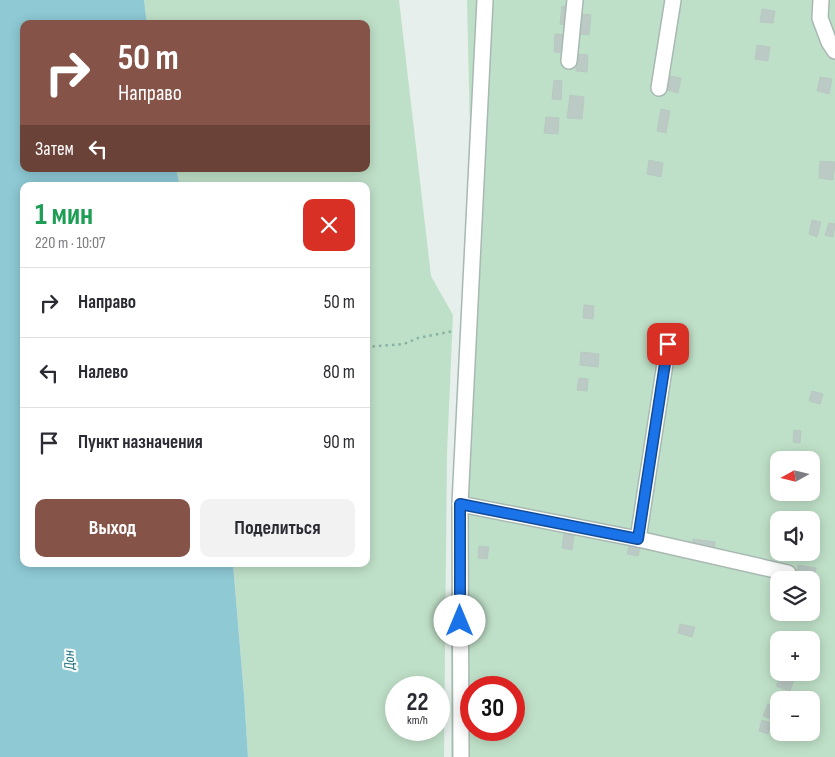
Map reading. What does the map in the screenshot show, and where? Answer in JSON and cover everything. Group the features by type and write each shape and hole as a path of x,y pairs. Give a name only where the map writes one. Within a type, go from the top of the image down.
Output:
{"street":[{"path":"461,757 460,504 485,0"},
{"path":"569,61 575,0"},
{"path":"659,88 673,0"},
{"path":"821,0 820,18 829,42 835,51"},
{"path":"638,539 668,344"},
{"path":"460,504 638,539 779,571"}],"path":[{"path":"370,347 404,344 418,338 468,328"}],"green space":[{"path":"144,0 399,0 431,276 453,315 447,453 445,676 385,676 385,741 444,741 444,757 248,757 233,567 370,567 370,182 179,182 177,172 370,172 370,20 146,20"},
{"path":"467,0 835,0 835,757 451,757 451,567 470,132"}],"water":[{"name":"Дон","path":"0,0 144,0 146,20 20,20 20,172 177,172 179,182 20,182 20,567 233,567 248,757 0,757"}],"building":[{"path":"562,6 569,7 568,25 560,24"},
{"path":"762,9 775,11 773,23 760,22"},
{"path":"580,14 591,15 589,35 578,34"},
{"path":"555,34 567,35 565,53 554,52"},
{"path":"757,45 770,47 768,61 755,59"},
{"path":"577,54 588,55 587,72 576,71"},
{"path":"670,76 681,78 678,93 667,90"},
{"path":"820,77 832,79 829,94 817,91"},
{"path":"554,80 562,81 561,100 552,99"},
{"path":"570,95 584,97 582,119 567,118"},
{"path":"661,109 670,111 666,133 657,131"},
{"path":"546,117 559,118 558,134 544,133"},
{"path":"649,160 663,163 661,177 647,174"},
{"path":"820,161 835,162 833,180 819,178"},
{"path":"812,220 821,222 817,237 809,234"},
{"path":"829,223 835,224 833,237 825,235"},
{"path":"584,305 594,306 593,319 583,318"},
{"path":"581,352 599,354 598,367 580,365"},
{"path":"579,378 588,379 587,391 577,390"},
{"path":"812,391 823,394 820,404 809,401"},
{"path":"794,430 801,431 800,443 793,442"},
{"path":"564,534 574,535 572,550 562,548"},
{"path":"693,539 715,542 714,550 692,548"},
{"path":"630,542 641,544 638,556 627,554"},
{"path":"479,546 489,547 487,559 478,558"},
{"path":"798,565 816,568 816,571 797,571"},
{"path":"680,624 695,627 692,637 678,633"},
{"path":"778,681 794,681 790,691 776,686"},
{"path":"768,704 770,705 770,719 763,716"},
{"path":"762,720 770,723 768,734 759,731"}],"route":[{"path":"460,621 460,504 638,539 668,344"}]}
